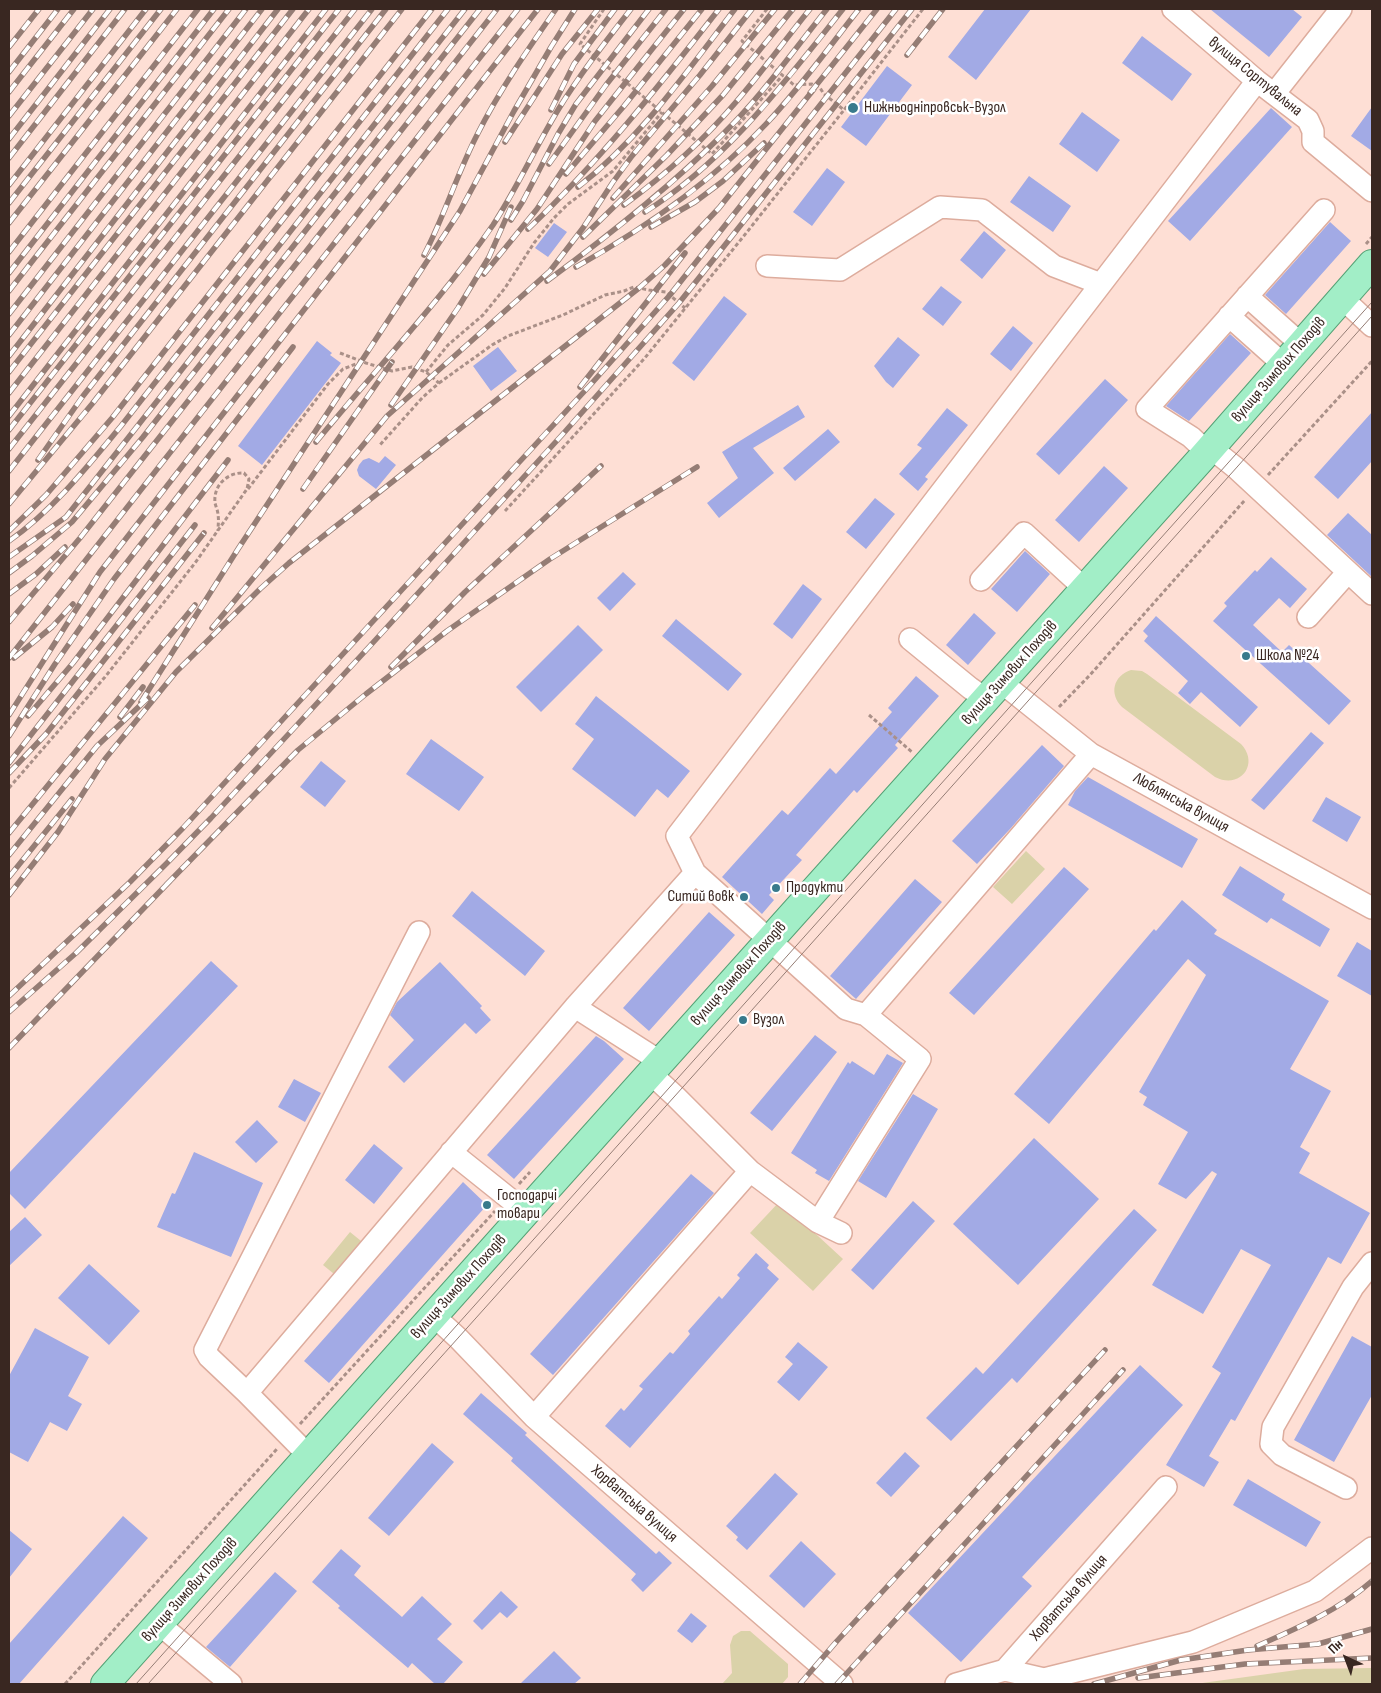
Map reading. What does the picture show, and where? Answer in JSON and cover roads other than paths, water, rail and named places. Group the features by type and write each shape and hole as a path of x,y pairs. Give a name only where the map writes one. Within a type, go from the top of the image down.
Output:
{"main road":[{"name":"вулиця Зимових Походів","path":"105,1684 1085,589 1372,264"}],"street":[{"name":"вулиця Сортувальна","path":"1173,9 1308,120 1313,131 1313,142 1372,191"},
{"path":"818,1222 920,1059 866,1016 846,1009 695,873 677,836 1101,284 1266,87 1341,9"},
{"path":"767,266 840,270 940,207 982,210 1054,266 1101,284"},
{"path":"1324,210 1147,409 1209,450 1257,488 1372,594"},
{"path":"1246,296 1293,355"},
{"path":"1342,298 1372,326"},
{"path":"1229,316 1293,355"},
{"path":"981,580 1024,532 1085,589"},
{"path":"1308,617 1348,572"},
{"name":"Люблянська вулиця","path":"910,639 970,688 993,690 1047,719 1091,754 1372,908"},
{"path":"866,1016 1091,754"},
{"path":"247,1393 575,1008 695,873"},
{"path":"309,1456 209,1357 205,1350 419,932"},
{"path":"575,1008 656,1067 675,1096 750,1171 818,1222 841,1233"},
{"path":"451,1152 526,1212"},
{"path":"534,1417 750,1171"},
{"path":"1346,1488 1282,1456 1271,1444 1273,1427 1353,1287 1372,1263"},
{"name":"Хорватська вулиця","path":"434,1316 458,1338 534,1417 842,1684"},
{"name":"Хорватська вулиця","path":"1005,1670 1166,1487"},
{"path":"956,1684 1005,1670 1044,1679 1194,1642 1315,1591 1372,1548"},
{"path":"159,1624 231,1684"}],"tram line":[{"path":"136,1684 1372,302"},
{"path":"148,1684 1372,316"}],"railway":[{"path":"9,47 39,9"},
{"path":"9,72 58,9"},
{"path":"9,92 74,9"},
{"path":"9,116 93,9"},
{"path":"9,139 110,9"},
{"path":"9,158 125,9"},
{"path":"9,185 146,9"},
{"path":"9,203 161,9"},
{"path":"9,223 177,9"},
{"path":"9,252 198,9"},
{"path":"9,273 214,9"},
{"path":"9,291 229,9"},
{"path":"9,314 246,9"},
{"path":"9,335 262,9"},
{"path":"9,356 278,9"},
{"path":"9,372 293,9"},
{"path":"9,393 309,9"},
{"path":"9,416 326,9"},
{"path":"9,430 339,9"},
{"path":"9,449 355,9"},
{"path":"9,471 372,9"},
{"path":"38,460 83,396 386,9"},
{"path":"9,504 92,404 402,9"},
{"path":"9,531 46,495 112,418 432,9"},
{"path":"9,541 55,502 121,426 448,9"},
{"path":"9,557 66,517 465,9"},
{"path":"9,573 72,522 143,437 480,9"},
{"path":"9,622 80,538 497,9"},
{"path":"9,658 518,9"},
{"path":"9,715 100,572 538,9"},
{"path":"424,255 470,150 495,102 514,70 556,9"},
{"path":"141,702 238,549 460,211 514,111 575,9"},
{"path":"505,142 562,54 598,9"},
{"path":"551,110 574,64 615,9"},
{"path":"316,442 429,309 473,253 502,211 566,97 631,9"},
{"path":"511,220 576,104 649,9"},
{"path":"549,164 606,85 666,9"},
{"path":"484,274 537,209 595,121 684,9"},
{"path":"566,174 624,106 702,9"},
{"path":"528,229 604,150 651,95 719,9"},
{"path":"578,187 601,168 643,125 681,80 735,9"},
{"path":"212,628 387,416 550,271 583,228 632,156 752,9"},
{"path":"613,198 712,86 775,9"},
{"path":"583,237 667,155 723,95 793,9"},
{"path":"624,205 669,170 697,144 746,91 810,9"},
{"path":"547,281 637,211 722,135 763,90 827,9"},
{"path":"645,212 674,192 728,145 799,65 843,9"},
{"path":"576,267 677,203 745,145 779,110 859,9"},
{"path":"810,93 877,9"},
{"path":"9,996 130,882 183,828 592,383 670,295 896,9"},
{"path":"9,1012 76,953 211,818 562,435 679,303 912,9"},
{"path":"907,55 943,9"},
{"path":"9,895 58,832 105,759 176,672 289,563 639,288 665,265 719,208 814,89"},
{"path":"651,227 695,202 723,181 764,143"},
{"path":"391,405 458,308 489,257 511,207"},
{"path":"580,387 685,253"},
{"path":"9,736 55,664 114,579 293,347"},
{"path":"303,489 392,362"},
{"path":"28,716 73,663 228,460"},
{"path":"391,667 465,592 601,466"},
{"path":"166,885 298,750 366,694 447,631 550,559 697,467"},
{"path":"9,763 195,525"},
{"path":"9,773 46,734 204,533"},
{"path":"9,594 36,574 65,547"},
{"path":"14,658 52,627 73,604"},
{"path":"9,833 195,605"},
{"path":"120,717 143,687"},
{"path":"9,855 97,746 148,698"},
{"path":"9,877 72,799"},
{"path":"9,1048 170,881"},
{"path":"800,1684 837,1641 1105,1350"},
{"path":"837,1684 1123,1370"},
{"path":"1257,1646 1332,1610 1372,1581"},
{"path":"1094,1684 1181,1660 1248,1650 1318,1644 1372,1629"},
{"path":"1138,1678 1245,1664 1372,1658"}],"place":[{"name":"Нижньодніпровськ-Вузол","path":"853,108"},
{"name":"Школа №24","path":"1246,656"},
{"name":"Продукти","path":"776,888"},
{"name":"Ситий вовк","path":"744,897"},
{"name":"Вузол","path":"743,1020"},
{"name":"Господарчі товари","path":"487,1205"}]}
